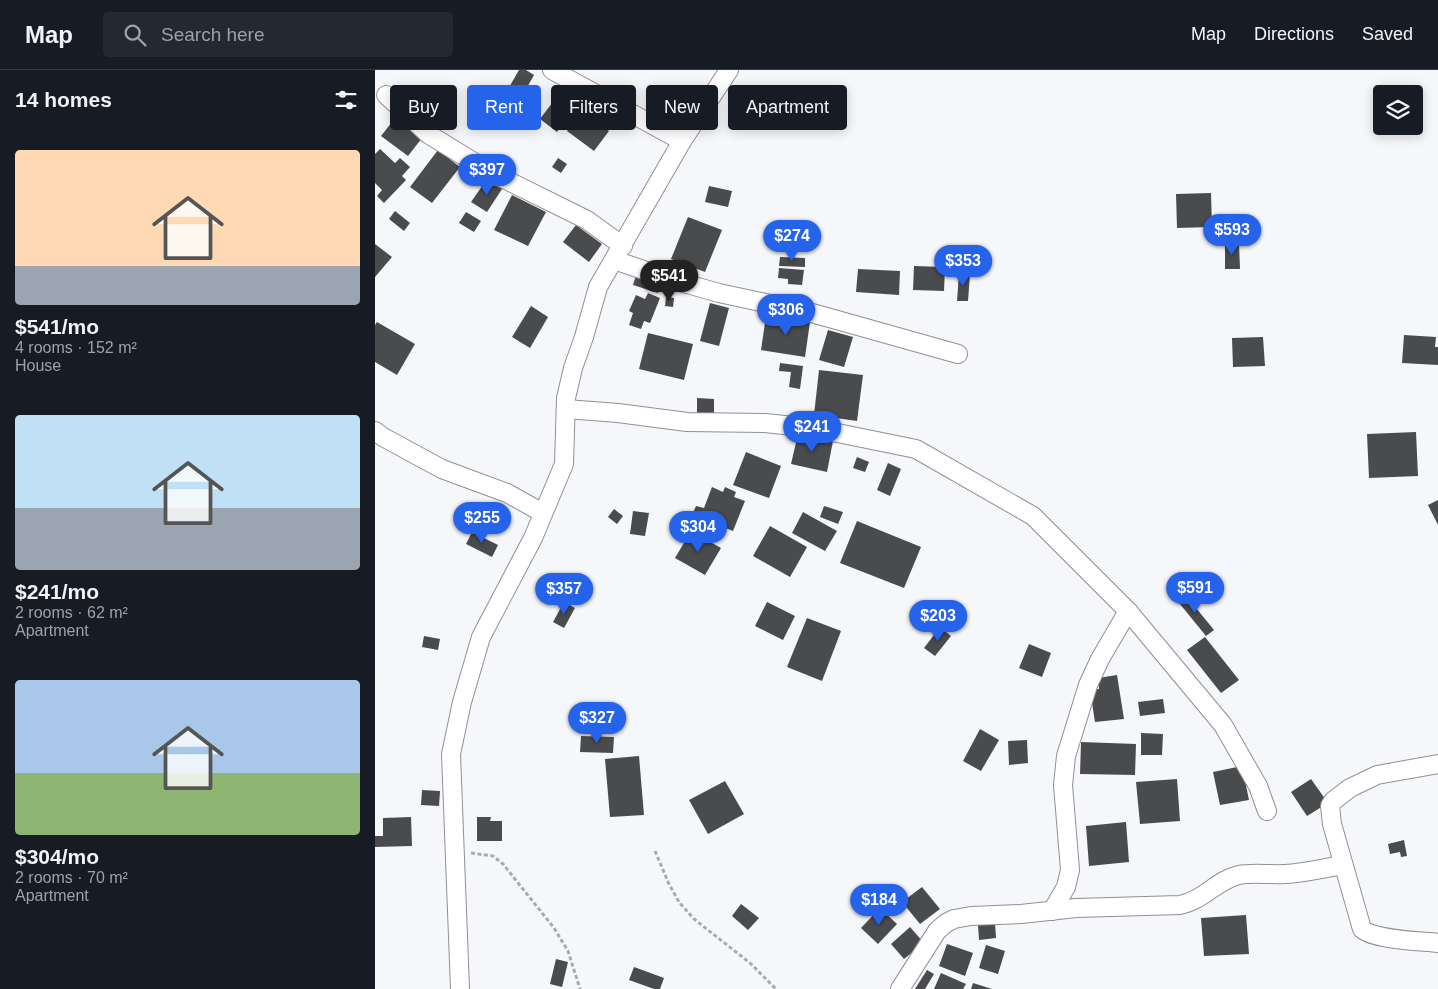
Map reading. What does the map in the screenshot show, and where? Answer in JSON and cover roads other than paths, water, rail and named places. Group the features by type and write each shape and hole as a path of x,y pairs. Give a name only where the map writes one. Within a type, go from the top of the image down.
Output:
{"street":[{"path":"552,70 682,141"},
{"path":"459,989 451,754 462,702 481,637 533,538 564,464 566,408 573,368 598,287 682,141 729,70"},
{"path":"386,94 427,134 490,172 587,220 618,253 673,280 719,293 812,313 958,354"},
{"path":"566,408 687,422 765,423 813,428 916,449 1033,516 1128,611 1223,725 1257,786 1267,811"},
{"path":"375,431 442,469 507,493 543,513"},
{"path":"1052,910 1066,887 1070,870 1063,785 1066,756 1088,685 1100,659 1128,611"},
{"path":"1438,764 1377,776 1350,788 1333,802 1330,812 1356,913 1362,929 1365,932 1394,939 1438,943"},
{"path":"900,989 937,931 950,920 971,916 1021,914 1052,910 1180,905 1192,903 1238,875 1287,874 1343,865"}]}
